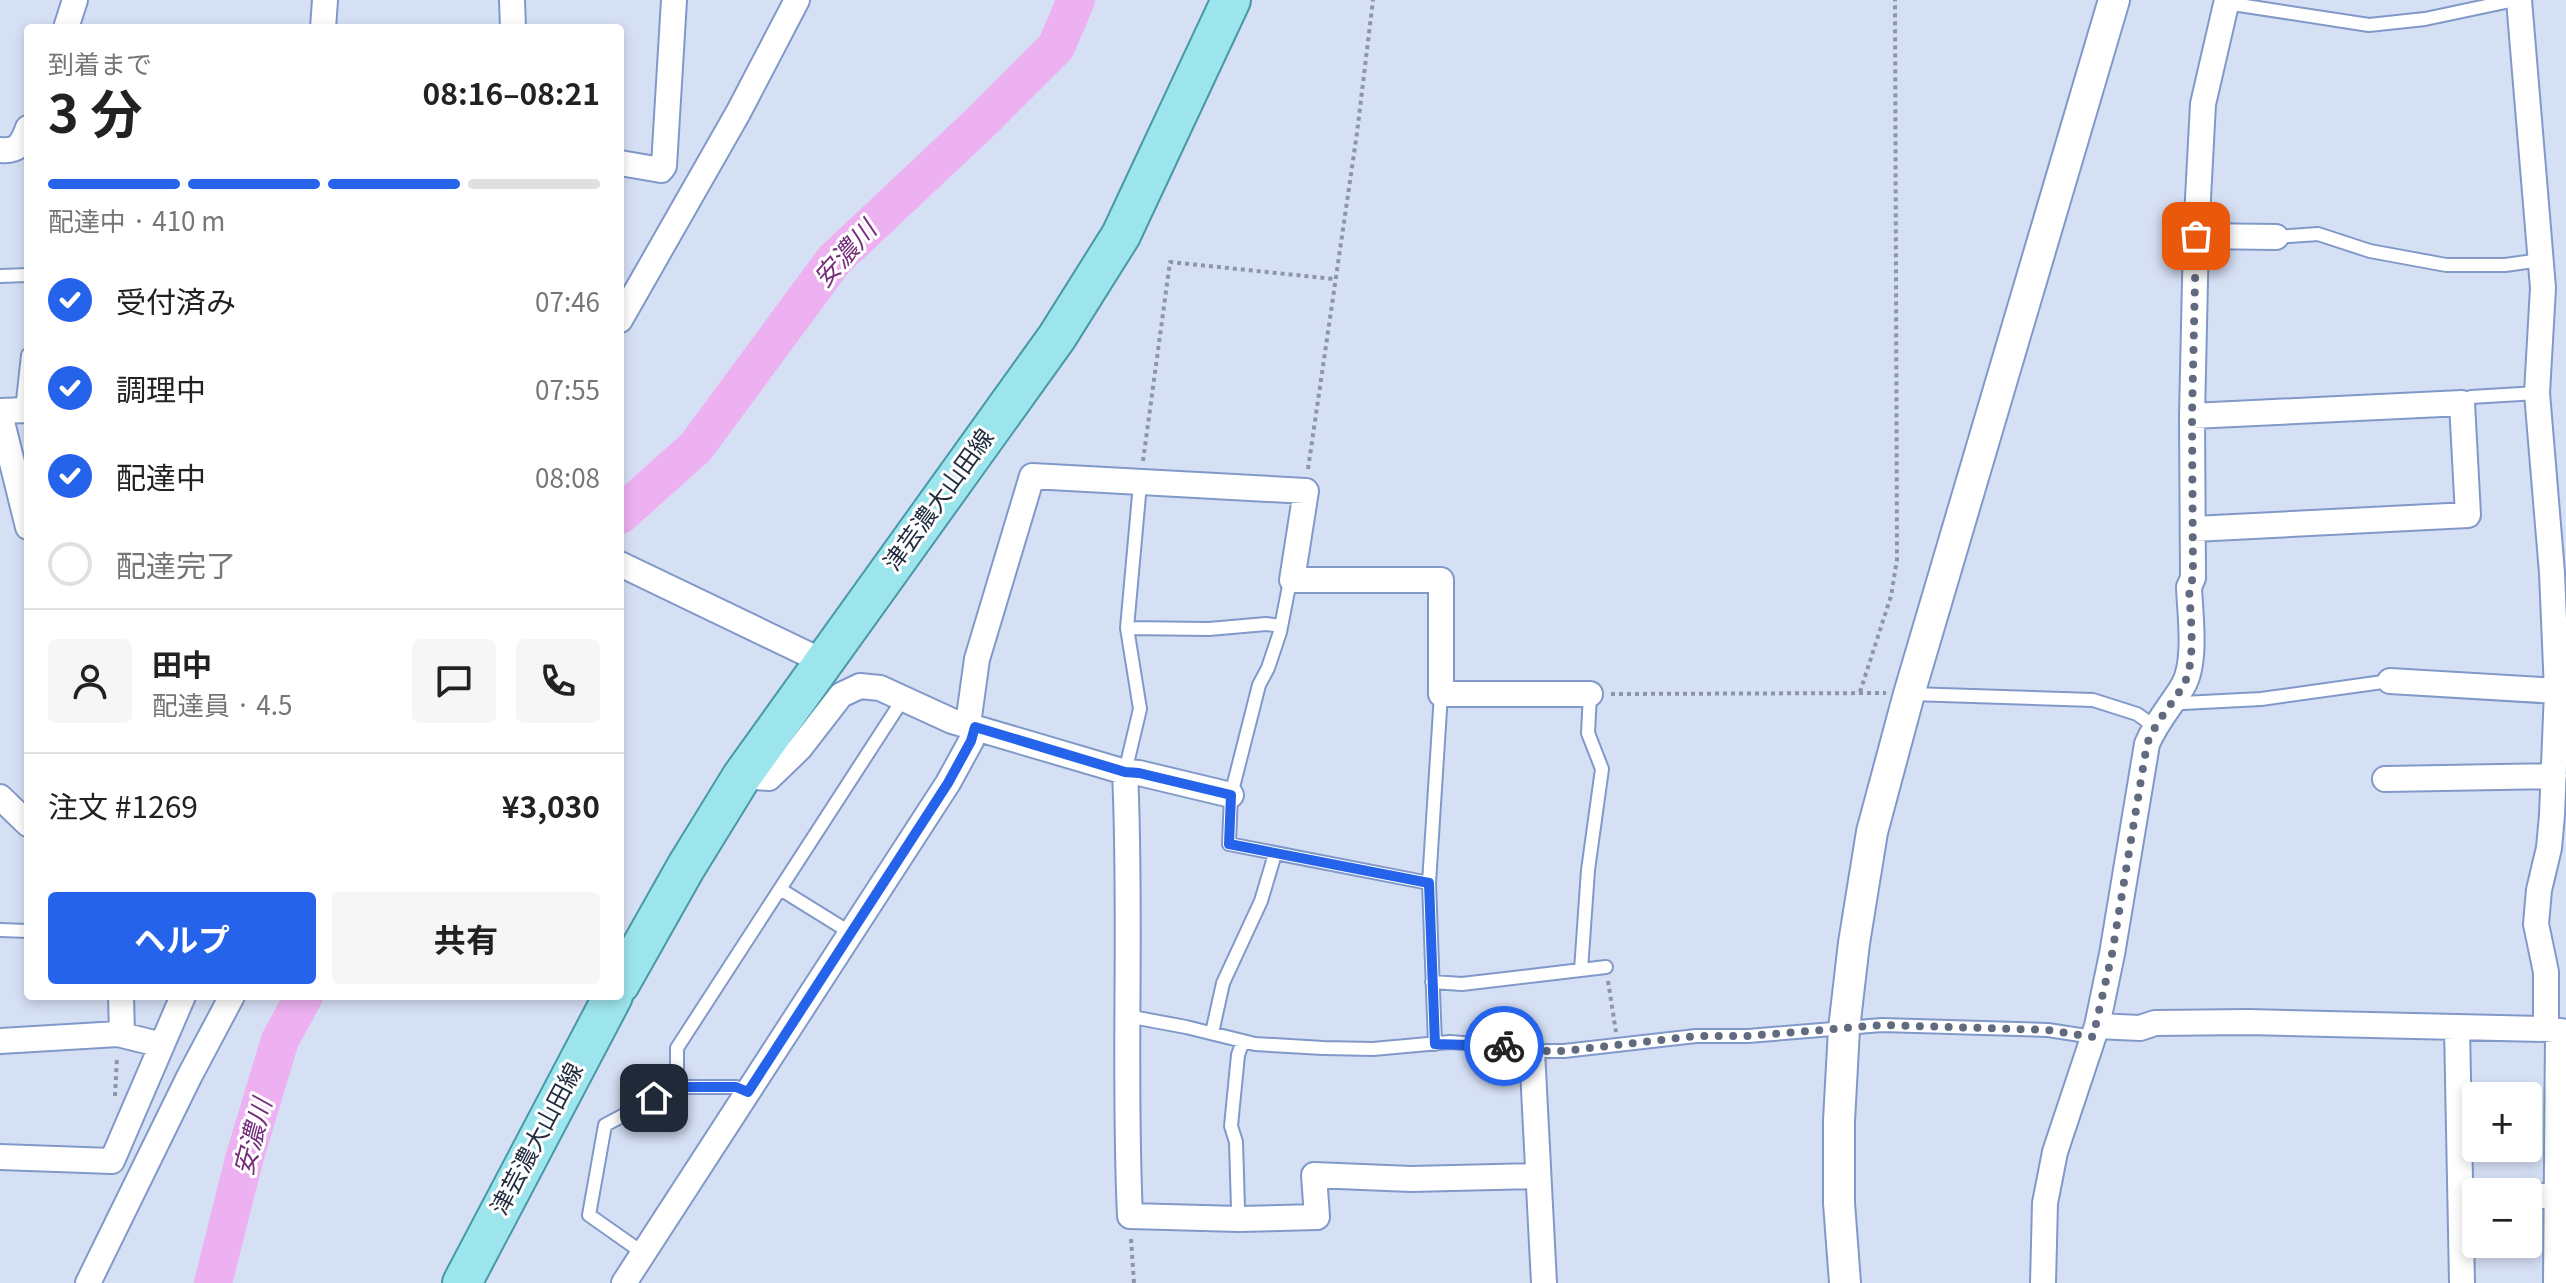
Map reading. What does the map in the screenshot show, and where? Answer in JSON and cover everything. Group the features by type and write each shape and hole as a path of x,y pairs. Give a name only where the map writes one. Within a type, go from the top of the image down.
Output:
{"main road":[{"name":"津芸濃大山田線","path":"624,977 686,867 814,657 1048,349 1100,270 1139,198 1231,0"},
{"name":"津芸濃大山田線","path":"462,1283 611,1000"}],"street":[{"path":"67,24 75,0"},
{"path":"323,24 325,0"},
{"path":"512,0 513,24"},
{"path":"624,164 661,170 664,166 674,0"},
{"path":"624,313 738,113 797,0"},
{"path":"1845,1283 1839,1203 1844,1029 1872,832 1909,694 2114,0"},
{"path":"2517,0 2543,288 2537,393 2552,573 2557,691 2549,848 2539,890 2536,924 2557,1031 2562,1196 2556,1283"},
{"path":"2043,1283 2045,1203 2055,1152 2095,1031 2112,954 2147,744 2154,726 2184,684 2189,665 2189,587 2193,578 2194,529 2192,416 2196,236 2203,104 2226,2"},
{"path":"0,150 11,151 21,145 24,138"},
{"path":"2196,236 2276,237"},
{"path":"2192,416 2462,403 2468,515 2194,529"},
{"path":"12,411 24,498"},
{"path":"624,1283 948,783 971,741 977,659 1032,476 1306,491 1292,580 1441,580 1441,694 1590,694"},
{"path":"624,566 814,657"},
{"path":"2390,681 2557,691"},
{"path":"742,776 769,778 800,748 841,695 855,687 880,688 952,721 1125,772 1231,795"},
{"path":"1125,772 1130,1216 1236,1219 1317,1217 1314,1175 1411,1179 1538,1176"},
{"path":"2385,779 2554,776"},
{"path":"121,1000 122,1034"},
{"path":"0,1157 112,1161 181,1000"},
{"path":"88,1283 230,1000"},
{"path":"2095,1031 2140,1028 2155,1023 2248,1022 2557,1031"},
{"path":"2457,1027 2467,1178"},
{"path":"0,1041 122,1034 162,1045"},
{"path":"1532,1051 1544,1283"},
{"path":"2462,1283 2464,1258"}],"lane":[{"path":"2226,2 2369,25 2425,19 2517,0"},
{"path":"2276,237 2318,234 2370,251 2446,265 2505,265 2541,260"},
{"path":"0,276 24,275"},
{"path":"12,411 24,369"},
{"path":"2462,403 2471,397 2537,393"},
{"path":"1125,772 1140,709 1127,628 1140,484"},
{"path":"1292,580 1268,668 1259,685 1231,795 1229,844 1429,883"},
{"path":"1127,628 1281,626"},
{"path":"2174,697 2183,703 2261,699 2390,681"},
{"path":"1435,1044 1429,883 1441,694"},
{"path":"1581,970 1588,870 1602,769 1588,733 1590,694"},
{"path":"1909,694 2093,700 2137,714 2154,726"},
{"path":"677,1087 677,1048 903,699"},
{"path":"1212,1033 1223,983 1261,901 1275,854"},
{"path":"780,889 851,933"},
{"path":"0,930 24,931"},
{"path":"1432,982 1462,984 1606,967"},
{"path":"1127,1016 1255,1044 1373,1049 1435,1044 1564,1051 1696,1036 1748,1036 1882,1025 2095,1031"},
{"path":"1236,1219 1236,1142 1231,1126 1238,1055 1243,1041"},
{"path":"643,1253 589,1215 602,1130 609,1121 677,1087 736,1087 748,1092"}],"path":[{"path":"1306,491 1373,0"},
{"path":"1590,694 1860,692 1891,596 1897,560 1895,0"},
{"path":"1140,484 1170,262 1334,279"},
{"path":"1606,967 1618,1044"},
{"path":"1130,1216 1134,1283"}],"waterway":[{"name":"安濃川","path":"624,511 696,447 834,260 1056,47 1076,0"},
{"name":"安濃川","path":"213,1283 245,1156 280,1040 302,1000"}],"way so far":[{"path":"1504,1046 1532,1051 1564,1051 1696,1036 1748,1036 1882,1025 2048,1030 2093,1037 2112,954 2147,744 2154,726 2184,684 2189,665 2189,587 2193,578 2194,529 2192,416 2196,236"}],"route":[{"path":"654,1098 677,1087 736,1087 748,1092 948,783 971,741 975,727 1125,772 1231,795 1229,844 1429,883 1435,1044 1450,1042 1504,1046"}]}
